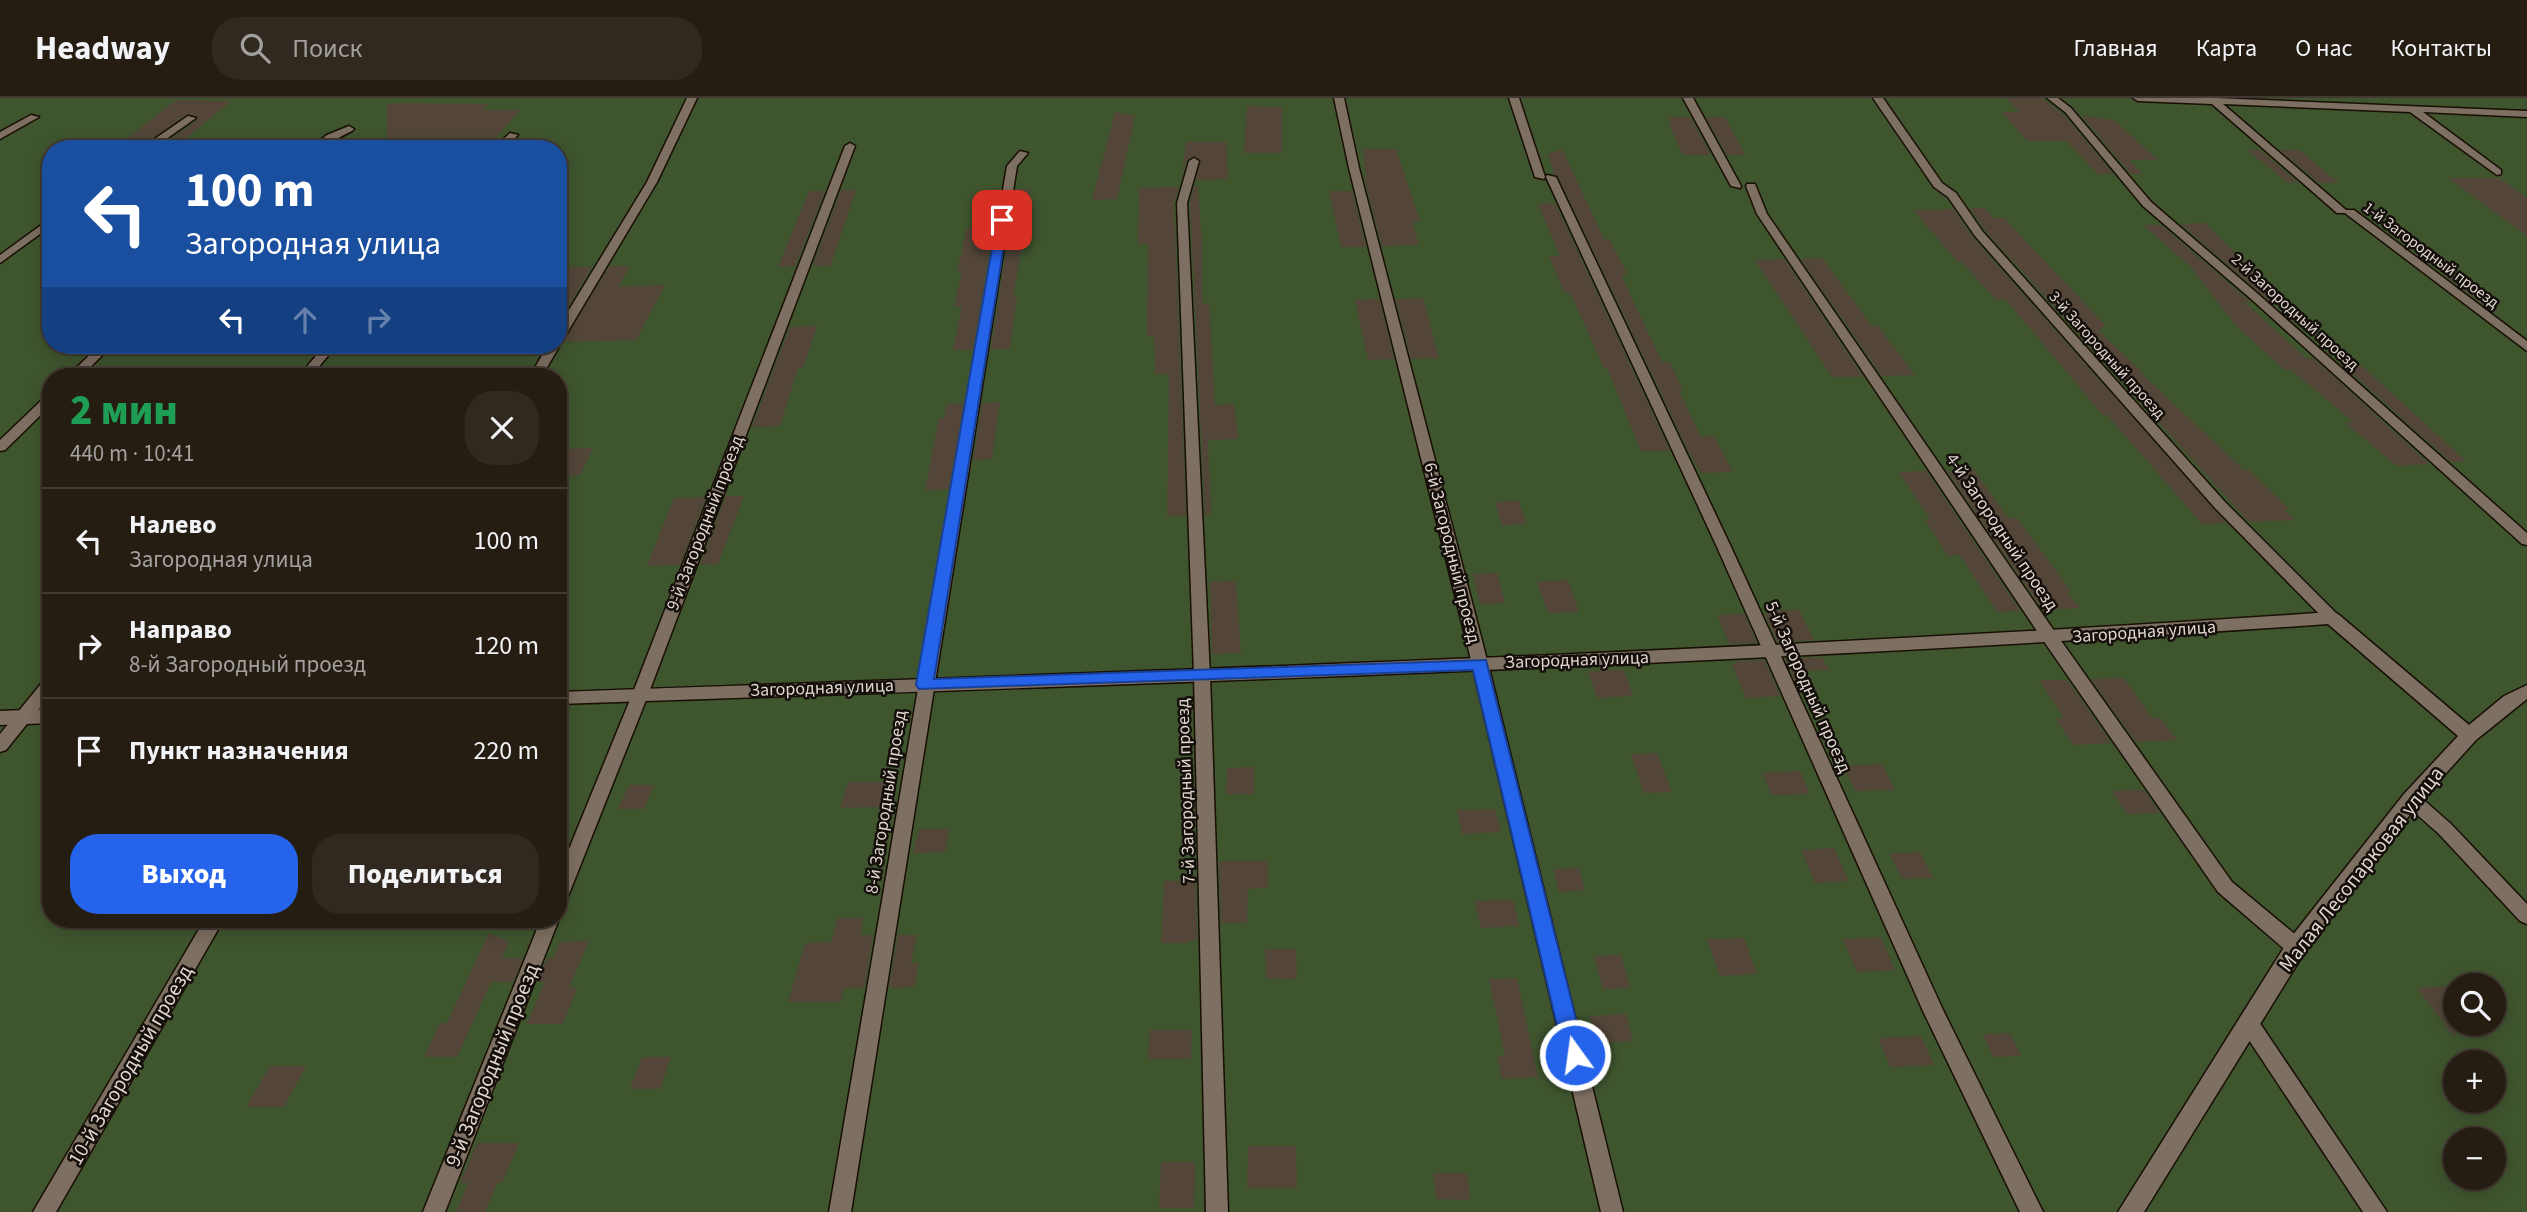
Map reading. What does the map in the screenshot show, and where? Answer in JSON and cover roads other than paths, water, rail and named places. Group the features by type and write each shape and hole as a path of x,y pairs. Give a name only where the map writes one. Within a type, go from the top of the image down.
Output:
{"street":[{"name":"Загородная улица","path":"567,698 1772,652 2051,639 2332,618"},
{"path":"2332,618 2469,735"},
{"name":"Малая Лесопарковая улица","path":"2130,1212 2296,947 2411,799 2469,735 2510,701 2527,691"},
{"path":"0,718 42,716"}],"lane":[{"path":"567,323 652,181 692,98"},
{"name":"6-й Загородный проезд","path":"1339,98 1354,168 1480,664 1612,1212"},
{"name":"5-й Загородный проезд","path":"1514,98 1545,177 1772,652 1900,937 2003,1157 2032,1212"},
{"name":"4-й Загородный проезд","path":"1688,98 1762,214 2051,639 2225,887 2296,947"},
{"name":"3-й Загородный проезд","path":"1878,98 1938,185 1952,195 1979,234 2220,505 2332,618"},
{"name":"2-й Загородный проезд","path":"2052,98 2068,110 2147,204 2527,541"},
{"path":"2138,98 2527,114"},
{"path":"2392,98 2413,110 2497,173"},
{"name":"1-й Загородный проезд","path":"2213,99 2345,212 2527,347"},
{"path":"0,136 34,117"},
{"path":"156,140 191,118"},
{"path":"326,140 349,129"},
{"path":"508,140 513,135"},
{"name":"9-й Загородный проезд","path":"567,877 640,695 850,146"},
{"name":"8-й Загородный проезд","path":"840,1212 1012,166 1023,153"},
{"name":"7-й Загородный проезд","path":"1194,161 1182,203 1202,675 1217,1212"},
{"path":"0,260 42,228"},
{"path":"83,368 97,354"},
{"path":"312,368 323,354"},
{"path":"0,447 42,407"},
{"path":"0,746 42,694"},
{"path":"2411,799 2445,829 2527,916"},
{"name":"10-й Загородный проезд","path":"44,1212 210,928"},
{"name":"9-й Загородный проезд","path":"434,1212 546,928"},
{"path":"2248,1022 2376,1212"}]}
